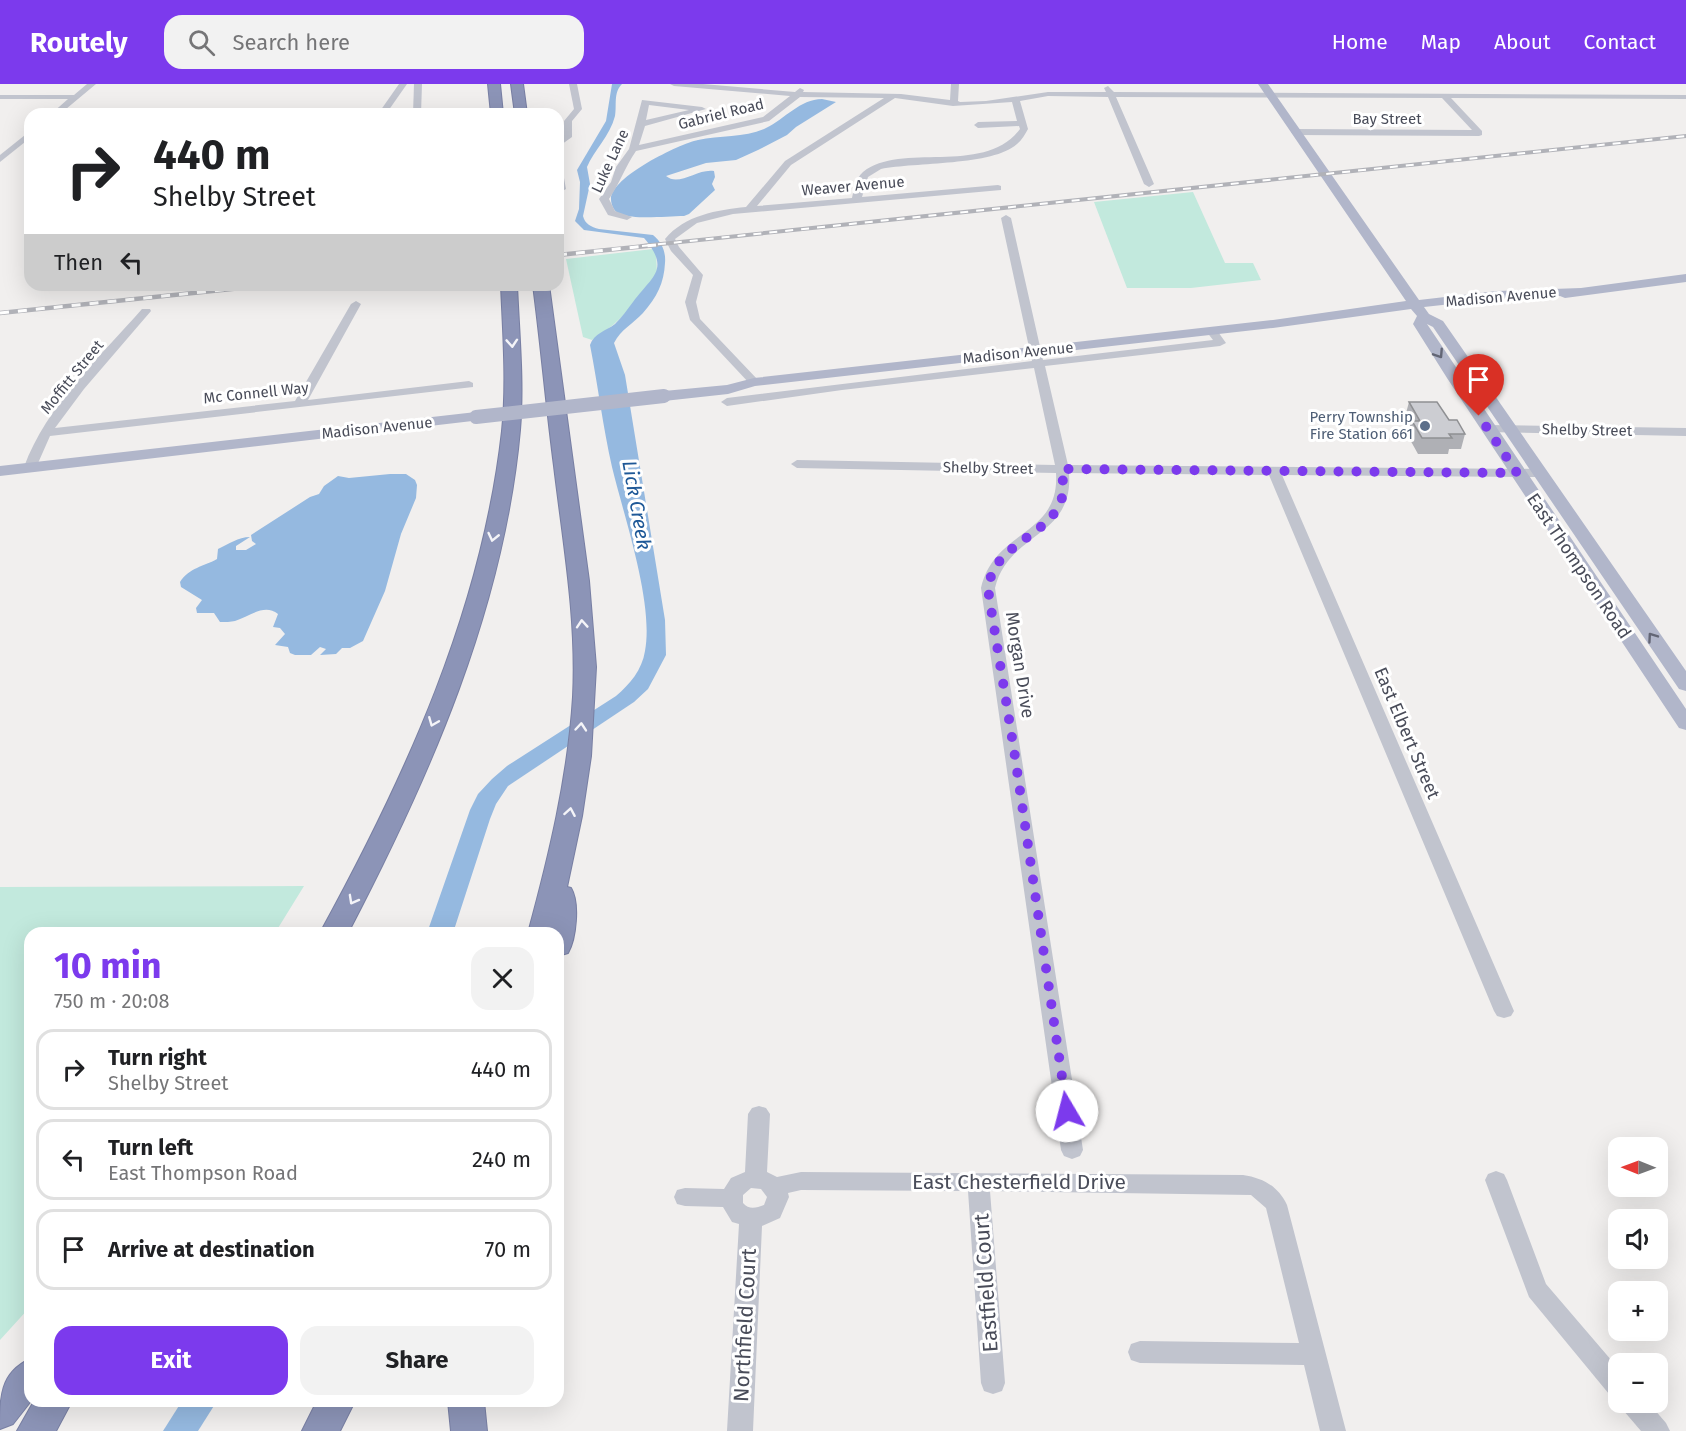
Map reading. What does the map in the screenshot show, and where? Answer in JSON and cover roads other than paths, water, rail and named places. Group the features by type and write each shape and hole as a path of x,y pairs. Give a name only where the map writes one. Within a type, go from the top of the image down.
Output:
{"highway":[{"path":"494,84 496,108"},
{"path":"517,84 519,108"},
{"path":"337,927 358,891 422,751 460,650 484,572 506,474 511,431 513,374 509,291"},
{"path":"542,291 582,621 584,682 576,772 563,852 544,927"},
{"path":"561,927 563,852"},
{"path":"0,1412 24,1382"},
{"path":"34,1431 50,1407"},
{"path":"320,1431 334,1407"},
{"path":"467,1407 469,1431"}],"main road":[{"name":"East Thompson Road","path":"1263,84 1420,311 1438,324 1686,685"},
{"name":"Madison Avenue","path":"1,463 32,462 663,392 728,389 754,382 1037,357 1216,337 1282,323 1337,321 1509,303 1577,291 1686,278"},
{"name":"East Thompson Road","path":"1420,311 1420,324 1517,473 1679,703 1686,724"}],"street":[{"path":"62,108 92,84"},
{"path":"564,140 568,137 568,121 578,109 573,84"},
{"path":"674,84 798,94 893,96 953,104 982,104 1044,94 1686,97"},
{"path":"798,94 802,84"},
{"path":"953,104 956,94 955,84"},
{"path":"1106,84 1149,183"},
{"path":"386,108 402,85 418,85 417,108"},
{"path":"869,95 875,86"},
{"name":"Gabriel Road","path":"633,149 766,119 798,94"},
{"path":"749,209 788,163 893,96"},
{"name":"Bay Street","path":"1295,132 1479,133 1444,96"},
{"path":"0,97 76,97"},
{"path":"856,201 863,178 874,170 898,164 967,158 992,152 1011,144 1022,134 1023,123 1015,98"},
{"name":"Luke Lane","path":"627,217 611,213 604,199 616,182 620,167 633,149 645,102 702,109 698,112 641,124"},
{"path":"978,125 1023,123"},
{"path":"0,159 24,139"},
{"path":"954,149 967,158"},
{"name":"Weaver Avenue","path":"754,382 693,316 689,305 697,282 697,273 671,244 670,239 682,228 712,215 749,209 998,188"},
{"name":"Morgan Drive","path":"1006,219 1062,469 1063,493 1046,521 998,561 991,574 988,588 1072,1150"},
{"path":"299,405 356,304"},
{"name":"Moffitt Street","path":"32,462 60,413 146,311"},
{"name":"Madison Avenue","path":"728,402 1037,357"},
{"name":"Mc Connell Way","path":"47,433 469,386"},
{"name":"Shelby Street","path":"1488,429 1686,432"},
{"name":"Shelby Street","path":"797,464 1540,473"},
{"name":"East Elbert Street","path":"1274,471 1504,1011"},
{"path":"730,1198 736,1212 751,1218 762,1217 772,1211 777,1202 765,1183 759,1114"},
{"path":"1496,1180 1537,1290 1608,1374"},
{"name":"East Chesterfield Drive","path":"765,1183 801,1181 1244,1184 1264,1190 1276,1205 1314,1354"},
{"name":"Eastfield Court","path":"978,1182 993,1383"},
{"path":"730,1198 738,1184 765,1183"},
{"path":"685,1197 730,1198"},
{"name":"Northfield Court","path":"740,1431 751,1218"},
{"path":"1140,1352 1314,1354 1334,1431"},
{"path":"1641,1413 1657,1431"}],"water":[{"name":"Lick Creek","path":"612,84 622,84 616,95 613,123 587,167 590,184 583,216 585,221 599,229 653,235 661,244 665,255 663,277 656,295 643,313 624,330 614,343 625,375 665,620 666,655 648,689 634,702 508,786 496,804 490,819 455,927 429,927 470,810 478,794 507,766 616,696 635,676 645,651 647,631 642,585 612,467 590,345 597,335 618,321 652,279 657,265 652,249 644,238 584,230 575,221 579,209 580,182 577,170 606,121"},
{"path":"822,99 836,102 787,135 758,150 736,160 706,163 666,176 677,179 714,171 715,177 712,184 715,190 689,214 634,217 620,214 613,208 611,199 614,190 622,181 662,155 698,140 758,131 807,102"},
{"path":"406,474 415,480 416,498 401,534 385,591 363,641 350,648 342,648 336,654 320,655 326,649 320,647 311,655 295,655 290,653 288,647 275,645 285,634 280,628 273,627 278,614 273,611 262,610 235,621 226,622 220,622 214,613 197,613 196,608 202,600 181,587 180,582 192,570 217,559 218,549 246,537 250,537 236,546 236,550 246,550 256,544 252,541 251,535 310,497 319,494 324,486 338,476 349,478"},
{"path":"178,1407 213,1407 198,1431 163,1431"}],"railway":[{"path":"642,246 1686,136"},
{"path":"564,254 656,245"},
{"path":"0,313 212,291"}],"place":[{"name":"Perry Township Fire Station 661","path":"1425,426"}]}
